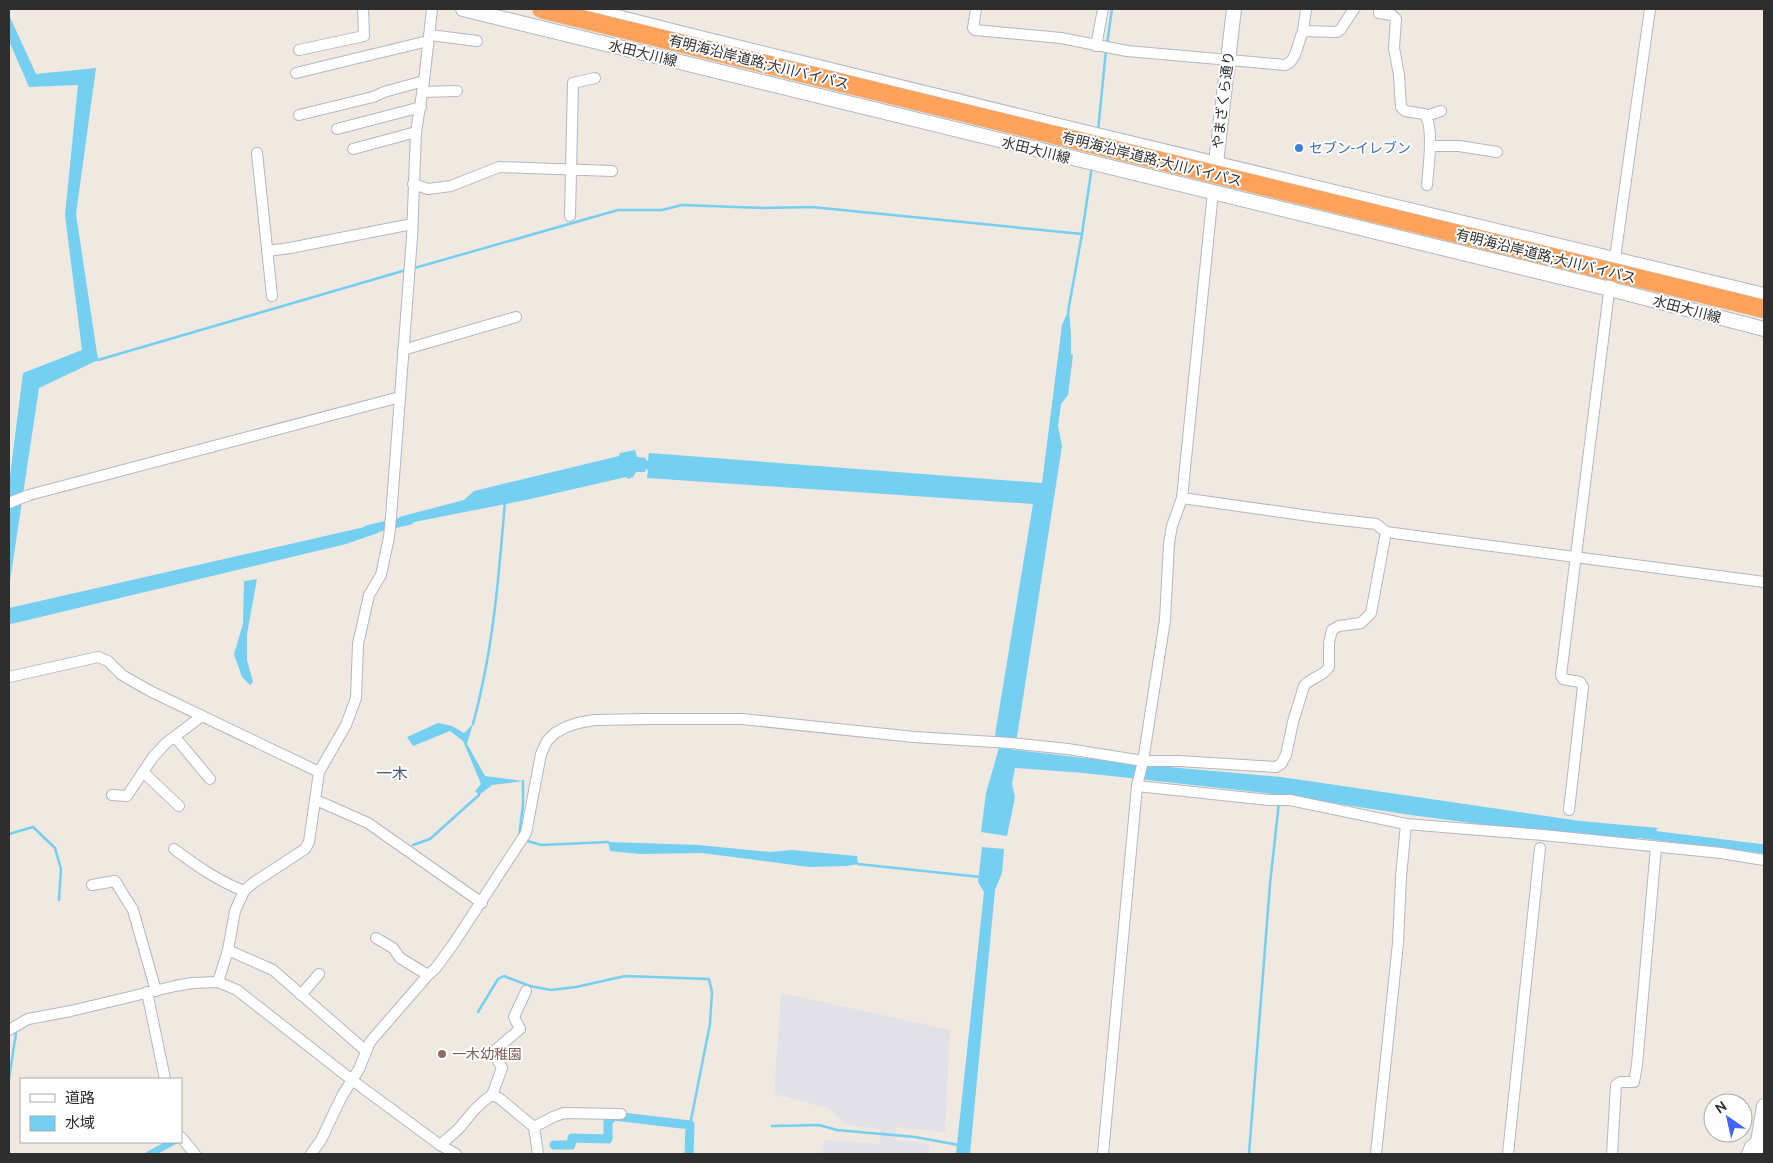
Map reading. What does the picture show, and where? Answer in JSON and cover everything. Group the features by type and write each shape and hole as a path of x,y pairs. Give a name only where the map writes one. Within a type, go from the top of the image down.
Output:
{"highway":[{"name":"有明海沿岸道路;大川バイパス","path":"541,9 1764,309"},
{"name":"有明海沿岸道路;大川バイパス","path":"560,9 1073,134 1232,176 1764,305"}],"main road":[{"name":"水田大川線","path":"463,9 1610,289 1764,329"},
{"name":"水田大川線","path":"585,9 696,38 1215,164 1764,295"},
{"name":"やまざくら通り","path":"1213,192 1234,9"},
{"path":"1757,1147 1764,1106"}],"street":[{"path":"299,50 364,36 363,9"},
{"path":"218,982 228,950 235,911 244,891 305,849 311,837 319,772 346,725 356,698 358,644 369,595 381,575 389,537 412,224 416,132 421,107 432,9"},
{"path":"976,9 973,23 975,30 1062,38 1115,49 1285,65 1293,60 1302,31 1306,9"},
{"path":"1096,46 1102,9"},
{"path":"1302,31 1337,32 1354,9"},
{"path":"1379,9 1379,13 1392,15 1396,19 1394,48 1399,76 1401,107 1405,111 1426,116 1441,111"},
{"path":"1569,810 1583,687 1580,682 1563,679 1560,675 1610,289 1650,9"},
{"path":"296,73 429,38 477,41"},
{"path":"570,216 573,83 595,78"},
{"path":"299,115 373,97 424,81"},
{"path":"422,92 457,91"},
{"path":"337,129 421,107"},
{"path":"1426,116 1430,146 1427,185"},
{"path":"353,149 416,132"},
{"path":"1430,146 1459,146 1497,152"},
{"path":"257,153 272,296"},
{"path":"413,184 428,189 451,186 499,167 612,171"},
{"path":"1103,1154 1138,784 1165,620 1169,542 1172,526 1182,498 1213,192"},
{"path":"267,251 412,224"},
{"path":"403,350 516,318"},
{"path":"9,503 24,497 400,397"},
{"path":"1182,498 1376,524 1386,532 1764,582"},
{"path":"311,1154 321,1140 359,1069 370,1042 435,969 482,903 526,833 540,754 547,741 555,733 566,727 594,720 742,719 914,737 1010,743 1143,762 1236,764 1273,768 1281,764 1286,755 1293,722 1304,686 1312,679 1323,674 1329,667 1329,643 1332,630 1339,626 1361,623 1372,613 1386,532"},
{"path":"9,677 98,657 108,661 122,675 150,691 319,772"},
{"path":"112,795 127,796 153,757 166,744 202,716"},
{"path":"175,737 210,779"},
{"path":"143,772 179,806"},
{"path":"1138,784 1269,800 1290,800 1406,824 1501,831 1721,853 1764,860"},
{"path":"316,800 368,823 482,903"},
{"path":"1376,1154 1398,943 1401,876 1406,824"},
{"path":"1508,1154 1540,848"},
{"path":"1612,1154 1616,1085 1620,1082 1634,1082 1636,1073 1656,848"},
{"path":"174,849 216,878 244,891"},
{"path":"92,885 115,881 131,904 152,992 165,1078"},
{"path":"376,938 393,948 400,958 428,975"},
{"path":"228,950 273,970 366,1050"},
{"path":"301,995 319,974"},
{"path":"12,1029 28,1019 192,983 218,982 237,990 352,1080 440,1145 456,1154"},
{"path":"440,1145 460,1127 470,1113 492,1095 502,1068 493,1052 520,1030 514,1017 526,991"},
{"path":"492,1095 499,1098 534,1127 538,1154"},
{"path":"534,1127 553,1116 564,1113 621,1114"},
{"path":"182,1138 195,1154"},
{"path":"1747,1154 1750,1146 1757,1147"}],"shaded area":[{"path":"781,993 950,1030 945,1132 896,1127 896,1140 929,1144 929,1154 822,1154 825,1140 880,1144 881,1129 847,1125 829,1108 774,1094"}],"water":[{"path":"9,15 36,74 96,68 76,214 98,360 39,388 9,588 9,484 23,373 82,350 65,215 78,85 29,87 9,41"},
{"path":"1069,309 1071,354 1073,355 1068,395 1061,404 1058,426 1062,446 1017,737 1013,739 998,739 995,735 1033,504 647,478 648,470 646,469 645,472 636,472 633,477 628,479 626,477 526,500 399,525 399,517 464,500 474,491 619,456 620,453 635,450 637,457 646,458 646,461 648,460 649,453 1042,483 1062,325"},
{"path":"378,524 378,533 346,544 11,624 9,622 9,608"},
{"path":"257,579 247,634 247,660 253,682 250,685 242,677 234,654 243,624 244,581"},
{"path":"438,723 452,726 464,733 473,724 467,744 485,776 523,781 492,785 479,795 475,791 481,784 463,741 450,731 413,746 407,737"},
{"path":"999,748 1135,764 1281,777 1580,821 1658,828 1652,836 1625,840 1502,827 1266,793 1084,773 1015,768 1012,784 1015,797 1007,836 981,832 986,793"},
{"path":"608,842 699,845 770,852 792,850 857,856 858,864 809,867 702,853 640,854 610,851"},
{"path":"982,847 1004,849 1002,873 995,890 970,1154 956,1154 984,892 978,882"},
{"path":"163,1143 178,1143 157,1154 143,1154"}],"waterway":[{"path":"1107,44 1112,9"},
{"path":"1098,131 1106,50"},
{"path":"1082,234 1092,166"},
{"path":"411,269 618,210 662,210 682,205 763,208 812,207 1082,234 1068,312"},
{"path":"98,360 406,270"},
{"path":"473,724 486,669 498,585 505,501"},
{"path":"367,530 410,520"},
{"path":"519,836 523,805 523,781"},
{"path":"413,845 430,839 479,795"},
{"path":"1249,1154 1270,884 1279,802"},
{"path":"9,834 33,827 55,848 61,869 59,900"},
{"path":"1643,834 1764,849"},
{"path":"524,840 541,845 608,842"},
{"path":"858,864 980,877"},
{"path":"478,1012 498,979 504,976 530,986 551,990 576,987 625,976 709,979 712,992 710,1024 690,1125"},
{"path":"9,1079 16,1033 13,1030"},
{"path":"554,1145 571,1145 572,1138 608,1139 608,1121 614,1116 690,1125 689,1154"},
{"path":"772,1126 819,1125 837,1130 915,1137 959,1145"}],"place":[{"name":"セブン-イレブン","path":"1299,148"},
{"name":"一木幼稚園","path":"442,1054"}],"district":[{"name":"一木","path":"392,773"}]}
